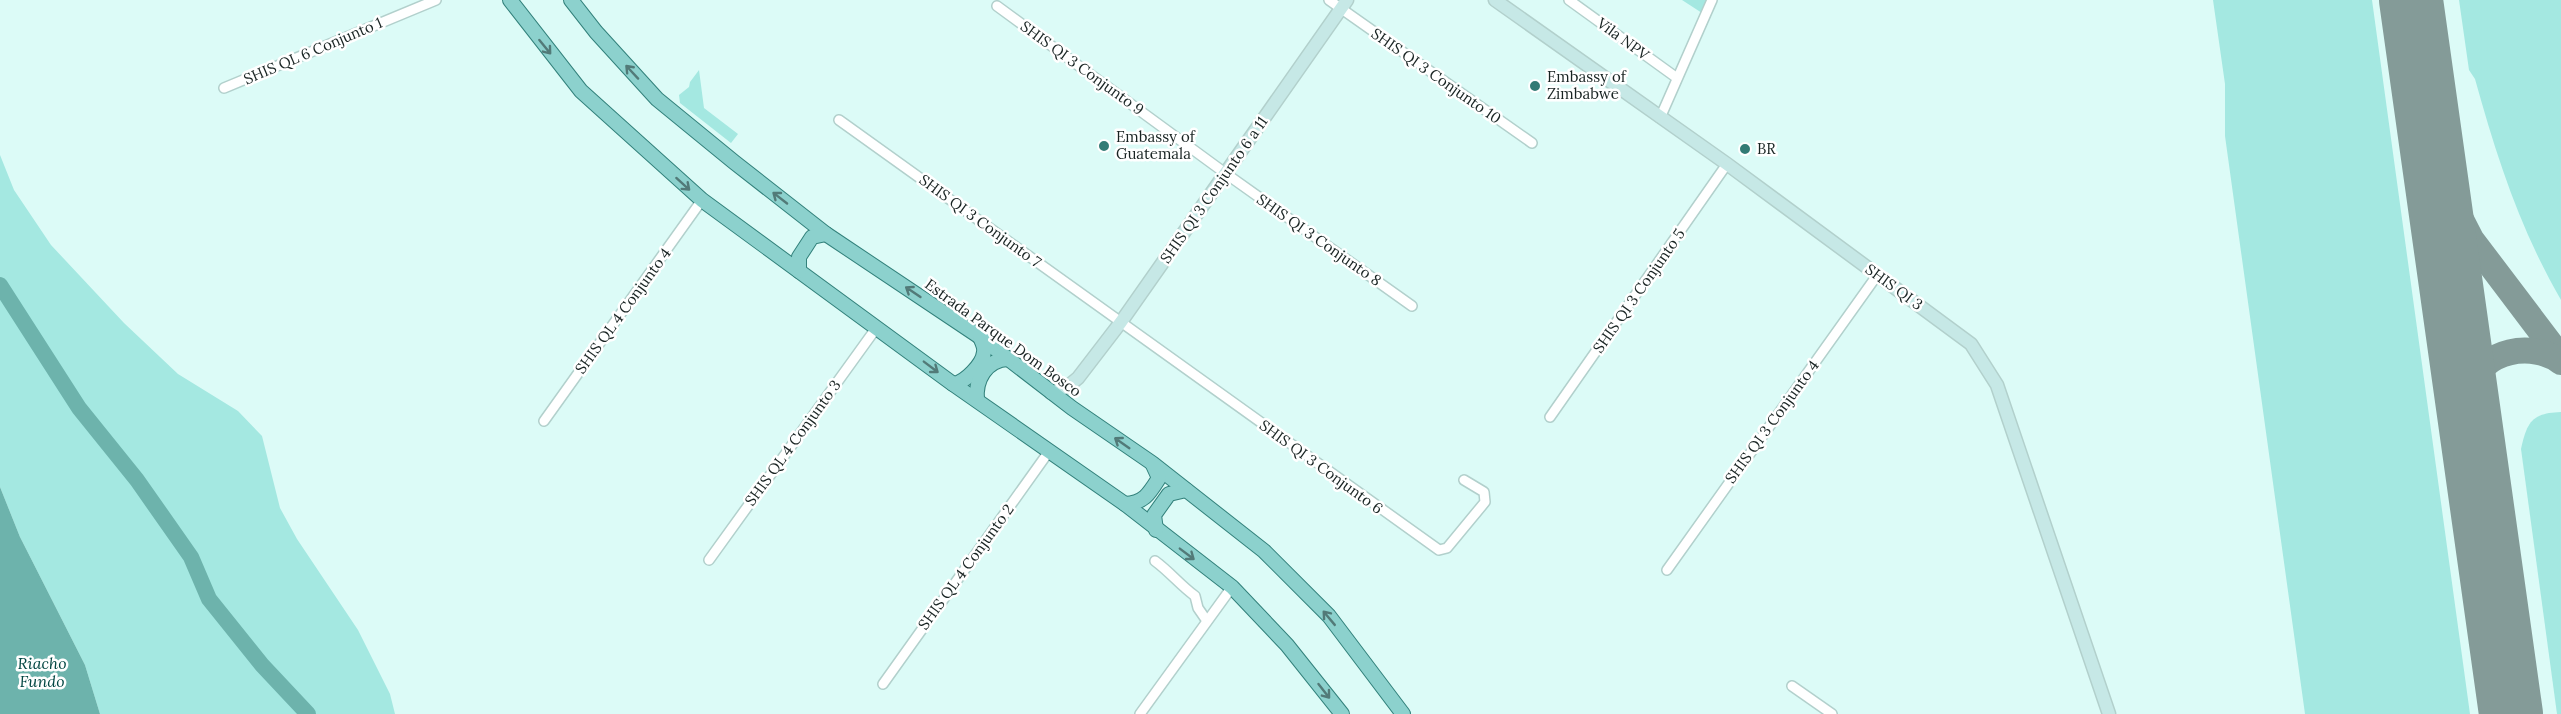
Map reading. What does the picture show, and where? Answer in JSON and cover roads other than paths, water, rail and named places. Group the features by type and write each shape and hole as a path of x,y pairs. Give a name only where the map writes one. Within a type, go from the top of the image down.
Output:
{"main road":[{"path":"510,0 581,90 702,200 953,384 1125,504 1232,587 1287,645 1342,714"},
{"name":"Estrada Parque Dom Bosco","path":"571,0 657,99 826,234 980,337 1051,393 1152,463 1264,551 1329,616 1403,714"},
{"path":"781,257 791,253 808,228 809,220"},
{"path":"799,271 799,257 812,237 826,234"},
{"path":"953,384 966,380 983,356 984,346 980,337"},
{"path":"977,400 977,382 993,362 1008,359"},
{"path":"1125,504 1143,501 1159,478 1157,469 1152,463"},
{"path":"1156,530 1154,515 1169,494 1186,490"}],"street":[{"name":"SHIS QL 6 Conjunto 1","path":"224,88 436,0"},
{"name":"SHIS QI 3 Conjunto 10","path":"1329,0 1343,4 1532,142"},
{"name":"SHIS QI 3","path":"1495,0 1727,164 1971,344 1992,376 2109,714"},
{"name":"Vila NPV","path":"1569,0 1677,78"},
{"path":"1660,118 1712,0"},
{"name":"SHIS QI 3 Conjunto 6 a 11","path":"1051,393 1067,387 1078,378 1121,322 1343,4"},
{"name":"SHIS QI 3 Conjunto 9","path":"998,6 1225,173"},
{"name":"SHIS QI 3 Conjunto 7","path":"839,120 1121,322"},
{"name":"SHIS QI 3 Conjunto 5","path":"1550,417 1727,164"},
{"name":"SHIS QI 3 Conjunto 8","path":"1225,173 1412,306"},
{"name":"SHIS QL 4 Conjunto 4","path":"543,421 702,200"},
{"name":"SHIS QI 3 Conjunto 4","path":"1667,570 1878,274"},
{"name":"SHIS QI 3 Conjunto 6","path":"1121,322 1397,523 1439,550 1447,548 1485,502 1484,492 1464,480"},
{"name":"SHIS QL 4 Conjunto 3","path":"709,560 878,327"},
{"name":"SHIS QI 3 Conjunto 6 a 11","path":"1072,408 1072,395 1078,378"},
{"name":"SHIS QL 4 Conjunto 2","path":"883,684 1050,450"},
{"path":"1155,561 1195,596 1200,614 1207,621"},
{"path":"1140,714 1232,587"},
{"path":"1792,686 1832,714"}],"water":[{"name":"Riacho Fundo","path":"0,487 20,537 85,665 100,714 0,714"}],"waterway":[{"name":"Riacho Fundo","path":"0,285 79,408 137,480 191,557 209,599 262,665 308,714"}],"place":[{"name":"Embassy of Zimbabwe","path":"1535,86"},
{"name":"Embassy of Guatemala","path":"1104,146"},
{"name":"BR","path":"1745,149"}]}
